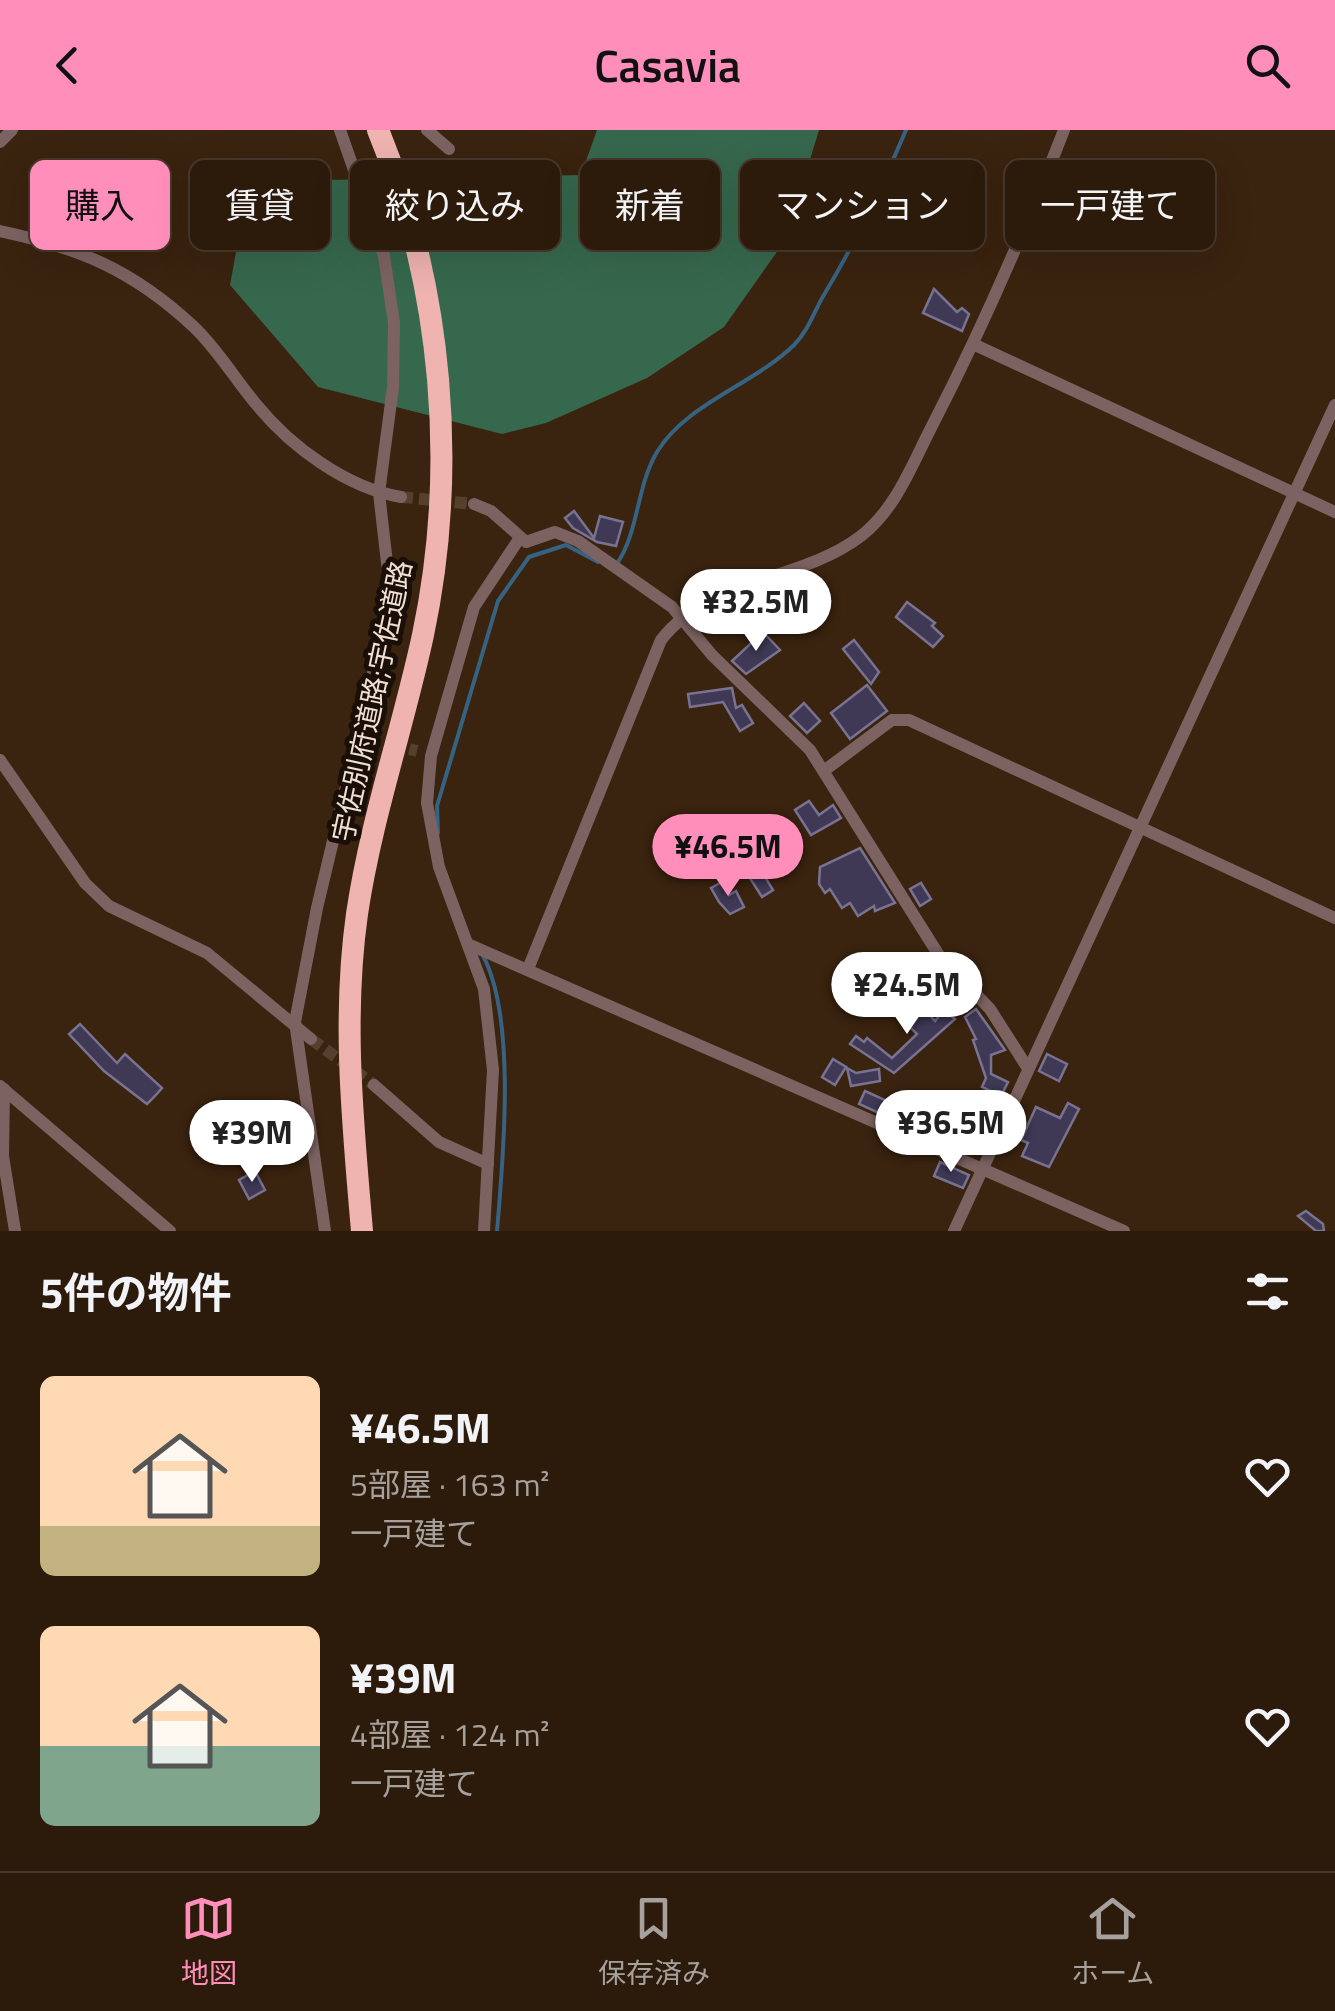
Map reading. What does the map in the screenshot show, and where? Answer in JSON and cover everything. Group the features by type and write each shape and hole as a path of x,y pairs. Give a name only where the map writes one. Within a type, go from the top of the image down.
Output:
{"highway":[{"name":"宇佐別府道路;宇佐道路","path":"362,1231 348,1044 351,974 378,812 423,632 440,486 438,384 430,318 392,164 376,130"}],"street":[{"path":"0,142 12,130"},
{"path":"325,1231 295,1022 391,598 379,493 392,387 394,323 384,256 340,130"},
{"path":"427,130 449,149"},
{"path":"528,968 655,652 683,617 727,591 844,547 884,516 1016,252 1064,130"},
{"path":"0,231 60,244 118,268 194,328 280,429 339,473 379,493 401,497"},
{"path":"973,344 1335,512"},
{"path":"954,1231 1137,827 1335,405"},
{"path":"474,504 491,511 519,539 534,542 555,532 565,535 683,617 712,655 810,750 934,948 950,971 990,1009 1027,1066"},
{"path":"484,1231 493,1070 484,989 433,847 424,754 474,608 519,539"},
{"path":"825,770 899,718 1335,918"},
{"path":"358,737 375,740"},
{"path":"0,760 85,883 109,906 206,953 295,1022 311,1039"},
{"path":"470,945 1124,1231"},
{"path":"374,1086 439,1142 488,1164"},
{"path":"2,1087 3,1156 15,1231"},
{"path":"2,1087 170,1231"}],"green space":[{"path":"597,130 819,130 810,160 740,160 740,250 778,250 724,327 647,378 546,423 502,434 318,387 230,285 236,250 330,250 330,180 350,180 350,250 560,250 560,175 580,175 580,250 720,250 720,160 586,160"}],"building":[{"path":"934,289 957,312 962,308 969,314 962,331 923,313"},
{"path":"574,511 594,538 600,516 623,522 616,546 597,542 573,528 565,518"},
{"path":"907,602 935,623 932,626 943,636 933,647 896,617"},
{"path":"763,632 780,650 746,674 732,661"},
{"path":"854,640 879,672 871,684 843,649"},
{"path":"867,685 887,711 850,739 831,713"},
{"path":"732,688 736,708 742,705 753,723 740,731 723,702 690,707 688,694"},
{"path":"804,703 820,721 807,733 790,716"},
{"path":"809,801 819,815 833,805 841,818 811,835 795,810"},
{"path":"783,833 797,849 785,859 771,843"},
{"path":"860,848 895,903 875,911 874,906 858,916 850,903 842,908 830,889 825,893 819,884 820,867"},
{"path":"756,862 773,890 762,897 744,869"},
{"path":"722,882 729,895 736,891 744,907 730,914 719,902 711,888"},
{"path":"921,883 931,899 920,906 910,889"},
{"path":"908,1002 916,1009 920,1005 935,1021 944,1010 955,1019 894,1073 850,1044 856,1036 864,1042 867,1038 892,1058 917,1034 896,1013"},
{"path":"976,1009 1005,1050 991,1055 991,1074 1008,1082 1001,1096 982,1087 986,1078 973,1040 976,1039 965,1017"},
{"path":"80,1024 117,1063 125,1054 162,1088 147,1104 104,1071 69,1034"},
{"path":"1047,1054 1067,1064 1059,1081 1039,1071"},
{"path":"833,1059 846,1067 835,1085 822,1077"},
{"path":"847,1068 856,1073 879,1069 880,1081 851,1086"},
{"path":"865,1091 885,1100 879,1113 859,1104"},
{"path":"1068,1103 1079,1109 1049,1167 1022,1156 1028,1143 1021,1140 1036,1107 1060,1118"},
{"path":"971,1113 987,1120 972,1153 956,1146"},
{"path":"940,1162 969,1175 963,1188 934,1176"},
{"path":"255,1171 265,1190 249,1199 239,1180"},
{"path":"1306,1211 1323,1224 1324,1231 1316,1231 1298,1216"}],"waterway":[{"path":"616,565 629,539 657,452 685,420 760,372 799,339 858,233 906,130"},
{"path":"438,833 437,806 498,601 529,557 566,545 598,562"},
{"path":"482,954 493,981 504,1050 504,1129 497,1231"}],"tunnel":[{"path":"401,497 474,504"},
{"path":"392,745 417,751"},
{"path":"311,1039 374,1085"}]}
